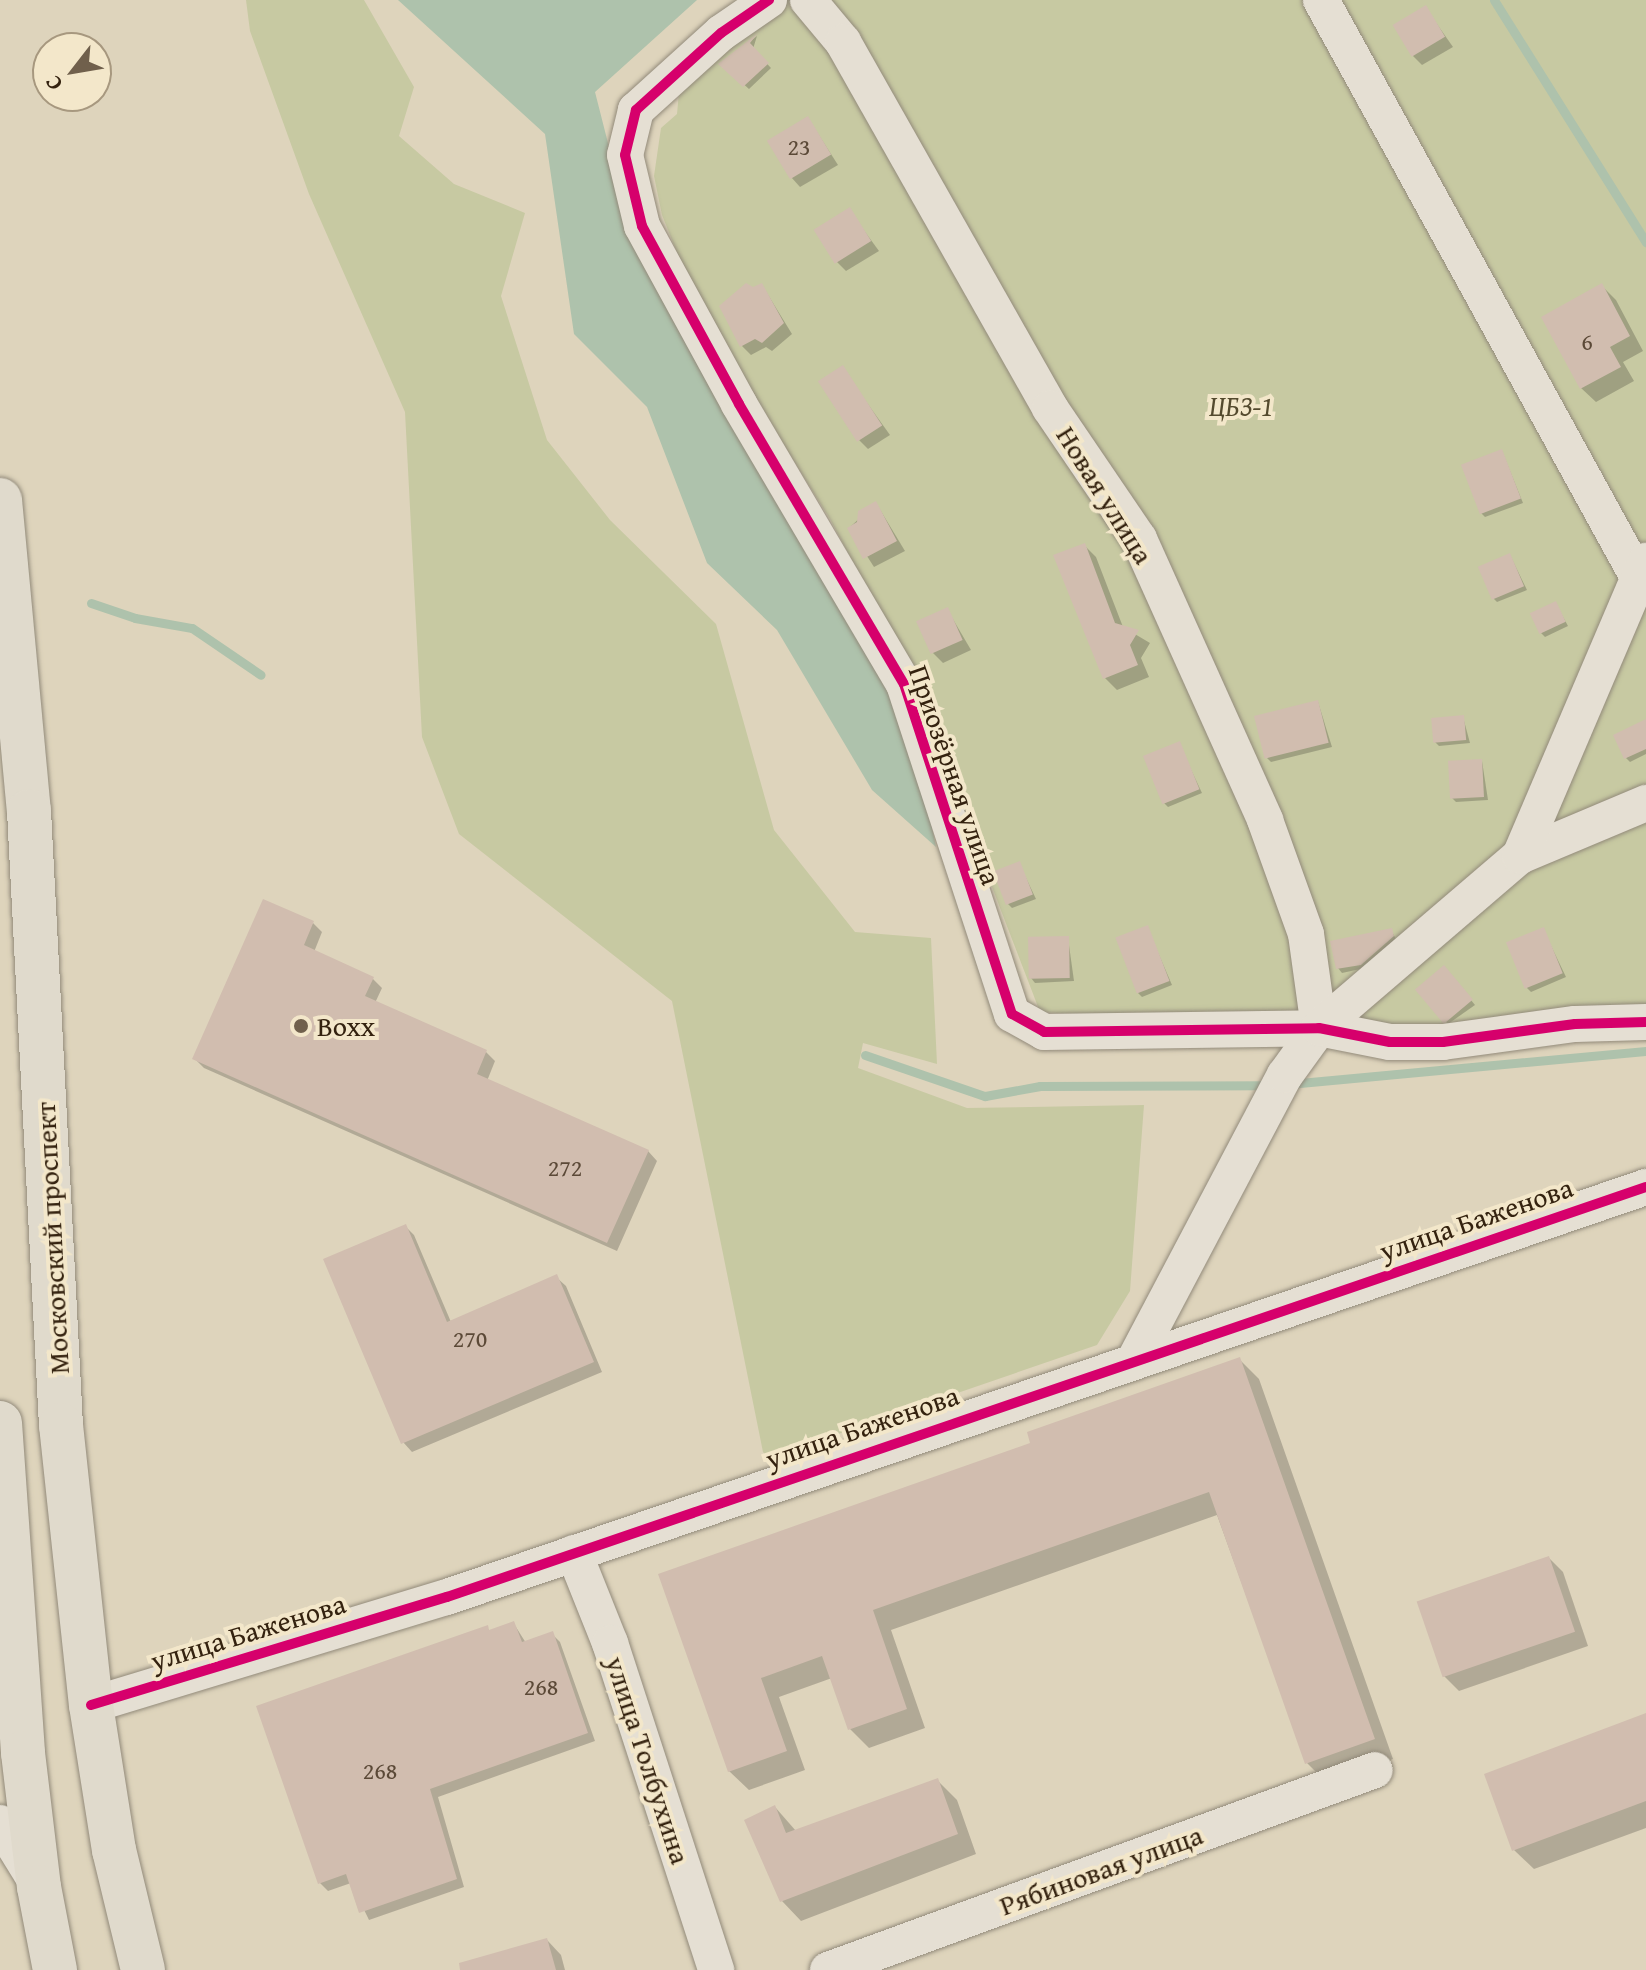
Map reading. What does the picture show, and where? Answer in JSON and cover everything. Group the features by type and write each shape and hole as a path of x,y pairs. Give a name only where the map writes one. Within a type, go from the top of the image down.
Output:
{"main road":[{"name":"Московский проспект","path":"0,500 31,840 61,1425 91,1705 114,1850 143,1970"},
{"path":"0,1423 3,1510 13,1632 39,1887 55,1970"},
{"path":"0,1430 19,1455 34,1456 47,1452 61,1425"},
{"path":"3,1510 18,1479 35,1472 49,1475 70,1502"}],"street":[{"name":"Приозёрная улица","path":"769,0 721,33 636,110 625,155 642,226 739,404 904,684 1012,1014 1044,1032 1319,1028 1390,1042 1443,1042 1575,1024 1646,1022"},
{"name":"Новая улица","path":"808,0 843,42 1050,408 1139,539 1265,820 1306,934 1319,1028"},
{"path":"1321,0 1642,569 1520,856"},
{"path":"1134,1361 1285,1075 1319,1028 1520,856 1646,803"},
{"name":"улица Баженова","path":"91,1705 447,1597 1646,1187"},
{"name":"улица Толбухина","path":"574,1553 610,1643 716,1970"},
{"path":"0,1706 9,1680 13,1632"},
{"name":"Рябиновая улица","path":"828,1970 1375,1770"},
{"path":"0,1823 39,1887"}],"green space":[{"path":"246,0 364,0 414,87 399,136 454,184 525,213 501,296 547,440 610,520 716,624 774,830 855,932 931,938 937,1064 863,1043 858,1068 967,1108 1144,1105 1130,1291 1097,1345 768,1458 763,1452 672,1001 459,834 422,737 405,412 309,194 250,31"},
{"name":"ЦБЗ-1","path":"746,0 1646,0 1646,1042 1641,1036 1319,1028 1040,1012 905,660 830,519 738,372 690,285 662,215 654,176 661,128 677,114 682,61"}],"shaded area":[{"path":"398,0 697,0 595,92 623,202 907,702 936,847 872,790 777,630 707,563 647,407 574,334 545,134"}],"building":[{"path":"1426,5 1445,37 1412,57 1393,25"},
{"path":"758,33 750,43 769,63 743,87 718,64"},
{"path":"808,116 831,155 790,179 767,141"},
{"path":"850,207 871,241 835,264 814,230"},
{"path":"746,283 753,287 762,283 784,323 762,343 755,339 740,347 719,306"},
{"path":"1602,283 1630,336 1610,347 1621,367 1580,389 1541,317"},
{"path":"843,365 882,425 857,442 818,381"},
{"path":"1502,449 1521,498 1480,514 1461,465"},
{"path":"876,501 897,541 863,559 847,528 857,522 858,511"},
{"path":"1085,543 1115,623 1139,630 1130,645 1138,665 1103,679 1053,555"},
{"path":"1510,553 1524,586 1492,600 1478,567"},
{"path":"1556,601 1566,622 1539,634 1530,613"},
{"path":"948,607 963,640 931,654 916,621"},
{"path":"1318,700 1329,743 1265,759 1254,716"},
{"path":"1464,715 1466,740 1433,743 1431,718"},
{"path":"1646,719 1646,749 1624,759 1613,735"},
{"path":"1180,741 1199,789 1162,804 1143,756"},
{"path":"1482,759 1484,797 1450,799 1448,761"},
{"path":"1020,861 1033,895 1006,905 993,871"},
{"path":"263,899 314,921 304,945 374,977 365,996 487,1050 477,1074 649,1150 607,1243 192,1059"},
{"path":"1148,925 1170,981 1137,994 1115,938"},
{"path":"1544,927 1563,973 1525,989 1506,942"},
{"path":"1392,928 1394,936 1361,965 1336,969 1330,941"},
{"path":"1069,936 1070,978 1029,979 1028,937"},
{"path":"1444,965 1473,999 1444,1024 1415,989"},
{"path":"406,1224 447,1322 557,1274 594,1362 401,1444 323,1259"},
{"path":"1240,1357 1375,1739 1305,1764 1209,1492 873,1610 907,1709 848,1730 822,1656 761,1678 787,1751 728,1772 658,1574 1030,1443 1027,1432"},
{"path":"1549,1556 1575,1632 1443,1677 1417,1602"},
{"path":"514,1621 522,1642 553,1631 588,1733 430,1789 457,1879 359,1913 346,1874 318,1884 256,1706 488,1625 489,1630"},
{"path":"1646,1713 1646,1801 1512,1851 1484,1774"},
{"path":"938,1778 958,1834 780,1902 744,1820 775,1805 786,1833"},
{"path":"547,1938 556,1970 460,1970 459,1963"}],"waterway":[{"path":"1494,0 1646,242"},
{"path":"91,603 135,618 192,628 261,675"},
{"path":"1289,1084 1646,1051"},
{"path":"865,1055 985,1096 1040,1086 1270,1085"}],"cycle path":[{"path":"769,0 721,33 636,110 625,155 642,226 739,404 904,684 1012,1014 1044,1032 1319,1028 1390,1042 1443,1042 1575,1024 1646,1022"},
{"path":"91,1705 447,1597 1646,1187"}],"place":[{"name":"Boxx","path":"301,1026"}]}
